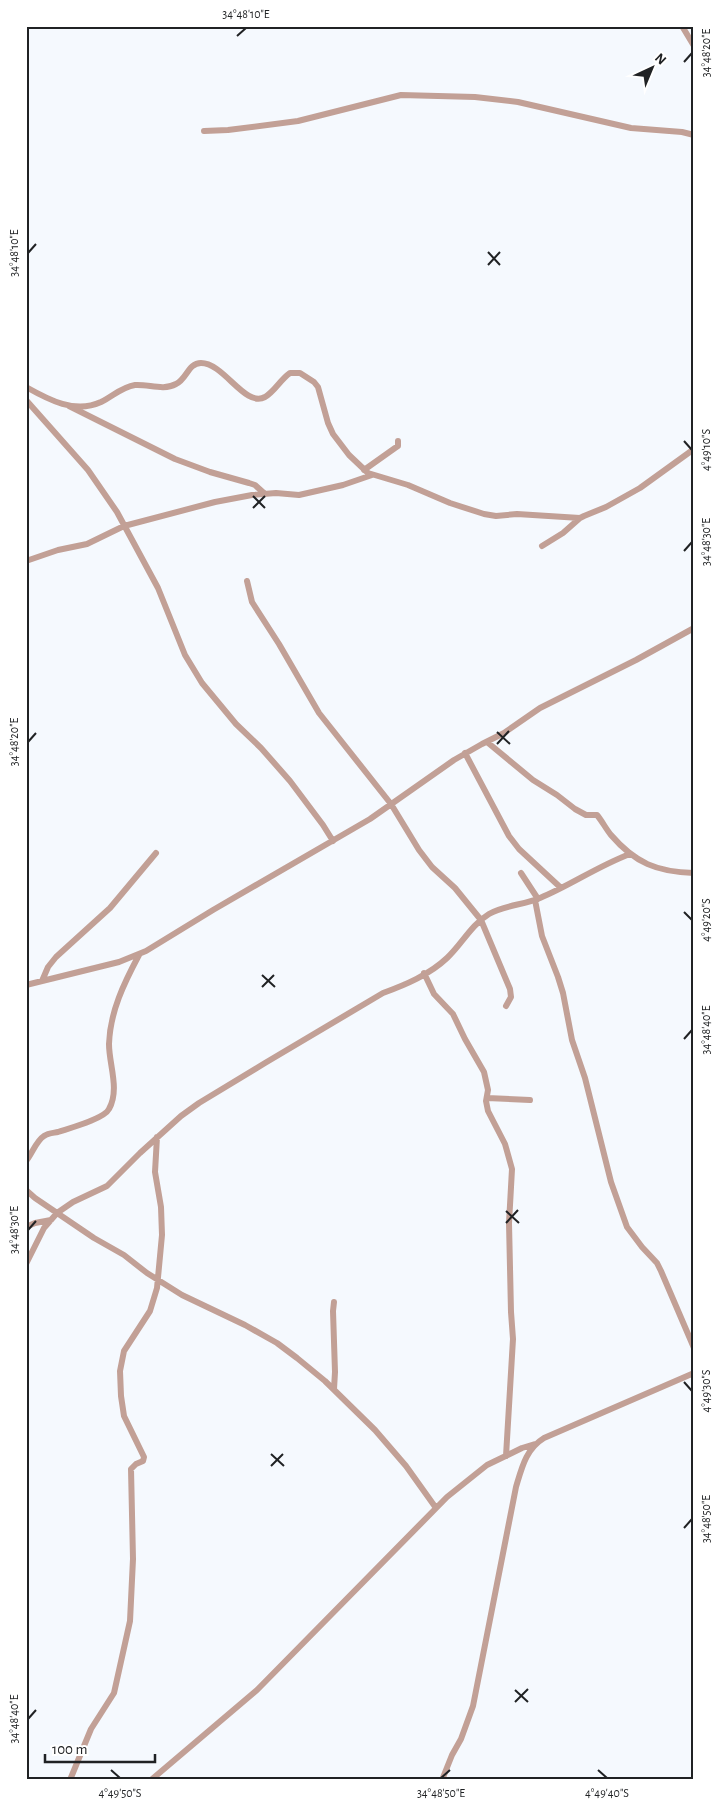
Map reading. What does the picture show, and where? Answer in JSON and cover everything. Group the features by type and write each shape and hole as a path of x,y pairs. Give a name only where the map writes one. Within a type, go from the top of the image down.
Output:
{"street":[{"path":"682,26 694,46"},
{"path":"204,131 228,130 298,121 401,95 475,97 518,102 632,128 682,132 694,135"},
{"path":"67,406 88,406 102,402 123,388 135,385 170,387 180,383 193,366 198,363 204,363 218,370 254,399 260,399 268,395 290,374 300,373 309,378 318,387 333,434 349,455 372,475 408,485 450,503 484,514 580,518"},
{"path":"26,387 175,459 210,472 255,485 265,494"},
{"path":"26,400 88,470 117,512 158,588 185,655 193,668 236,724 261,748 290,781 333,841"},
{"path":"364,470 398,446 398,441"},
{"path":"542,546 563,534 580,518 606,507 640,488 694,449"},
{"path":"26,560 58,550 87,544 124,526 215,502 265,494 299,494 350,483 372,475"},
{"path":"247,581 252,602 319,713 391,804 419,850 432,867 455,888 481,920 510,989 511,997 506,1006"},
{"path":"26,985 119,962 139,954 290,864 333,841 465,753 504,734 540,708 636,660 694,628"},
{"path":"487,742 533,780 575,809 597,816 610,834 630,854 652,867 667,872 694,873"},
{"path":"465,753 509,836 519,849 560,887"},
{"path":"42,981 48,967 56,957 110,908 156,853"},
{"path":"26,1264 39,1236 57,1213 73,1202 107,1186 157,1137 199,1103 446,959 470,930 497,910 536,899 596,867 630,854"},
{"path":"521,873 536,899 542,936 563,994 572,1040 583,1071 611,1182 627,1227 657,1263 694,1348"},
{"path":"26,1161 45,1135 95,1118 109,1110 114,1089 109,1046 110,1027 123,985 139,954"},
{"path":"424,973 434,994 453,1014 484,1072 488,1090 488,1111 505,1144 512,1169 509,1223 513,1339 506,1456"},
{"path":"487,1098 530,1100"},
{"path":"70,1780 91,1729 114,1693 130,1621 133,1559 131,1469 143,1460 144,1457 124,1416 120,1371 124,1351 150,1312 158,1280 162,1235 161,1207 155,1172 157,1137"},
{"path":"26,1190 57,1213 94,1238 124,1255 158,1280 245,1325 277,1343 297,1358 334,1389 363,1417 391,1448 436,1508"},
{"path":"26,1227 50,1220"},
{"path":"334,1302 334,1389"},
{"path":"151,1780 257,1690 436,1508 477,1472 487,1465 557,1432 694,1373"},
{"path":"442,1780 452,1754 461,1739 473,1706 516,1487 526,1456 536,1443"}]}
